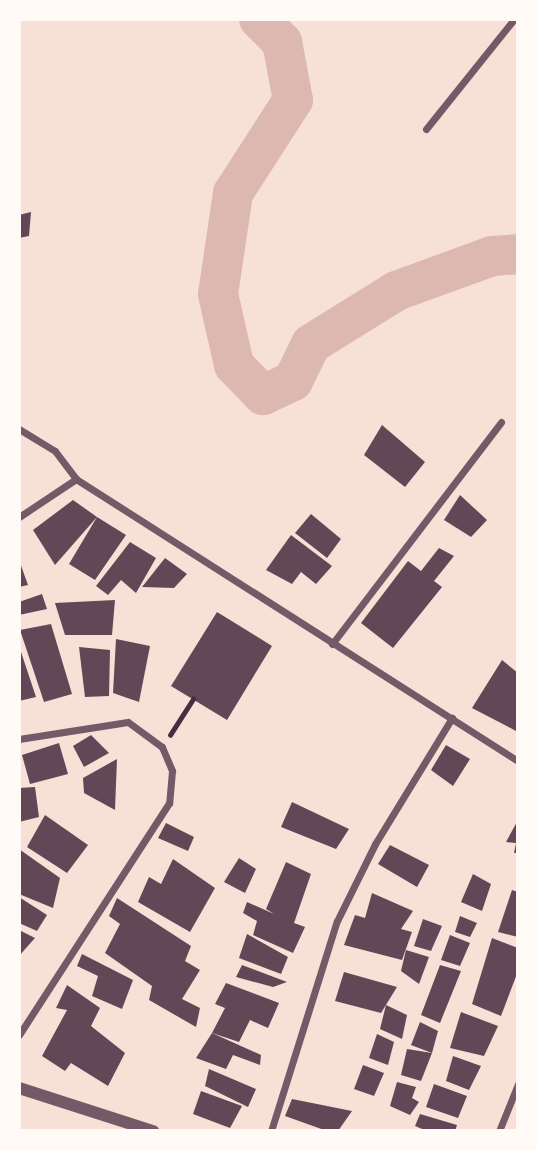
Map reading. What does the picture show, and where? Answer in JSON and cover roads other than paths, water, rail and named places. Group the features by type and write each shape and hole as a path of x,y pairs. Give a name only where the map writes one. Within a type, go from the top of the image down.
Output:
{"street":[{"path":"426,129 514,19"},
{"path":"332,644 501,422"},
{"path":"19,429 55,451 76,479 518,761"},
{"path":"19,517 76,479"},
{"path":"271,1131 337,921 376,844 452,718"},
{"path":"19,739 128,722 162,747 172,771 169,803 19,1035"},
{"path":"499,1131 518,1084"},
{"path":"19,1088 127,1127 153,1131"}],"waterway":[{"path":"259,19 282,42 293,100 233,193 218,294 234,365 263,395 293,381 311,344 396,291 492,256 518,254"}]}
